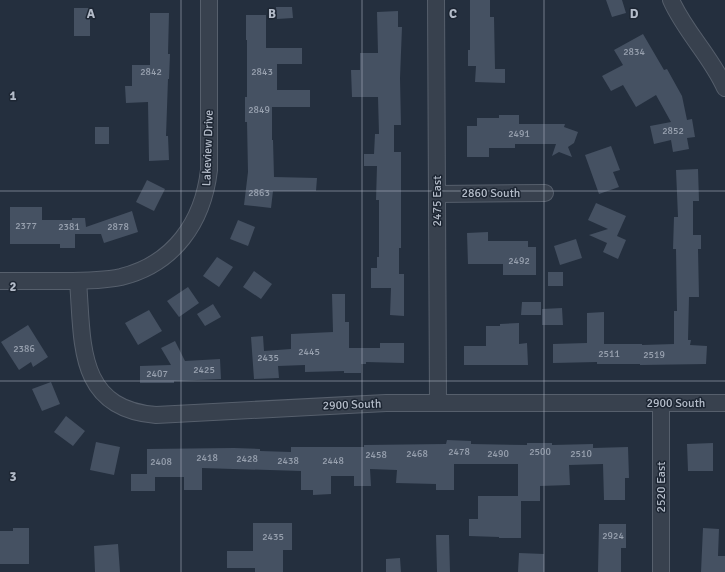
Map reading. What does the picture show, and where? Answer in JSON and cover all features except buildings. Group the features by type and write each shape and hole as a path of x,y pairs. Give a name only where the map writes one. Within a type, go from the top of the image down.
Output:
{"street":[{"name":"Lakeview Drive","path":"0,281 104,280 122,276 140,270 157,261 185,237 202,204 207,187 209,170 209,0"},
{"name":"2475 East","path":"436,0 438,403"},
{"path":"671,0 680,18 713,65 725,88"},
{"name":"2860 South","path":"437,194 545,193"},
{"name":"2900 South","path":"78,281 83,342 90,375 98,388 108,399 120,407 133,412 156,415 350,405 438,403 725,403"},
{"name":"2520 East","path":"661,403 661,572"}]}
